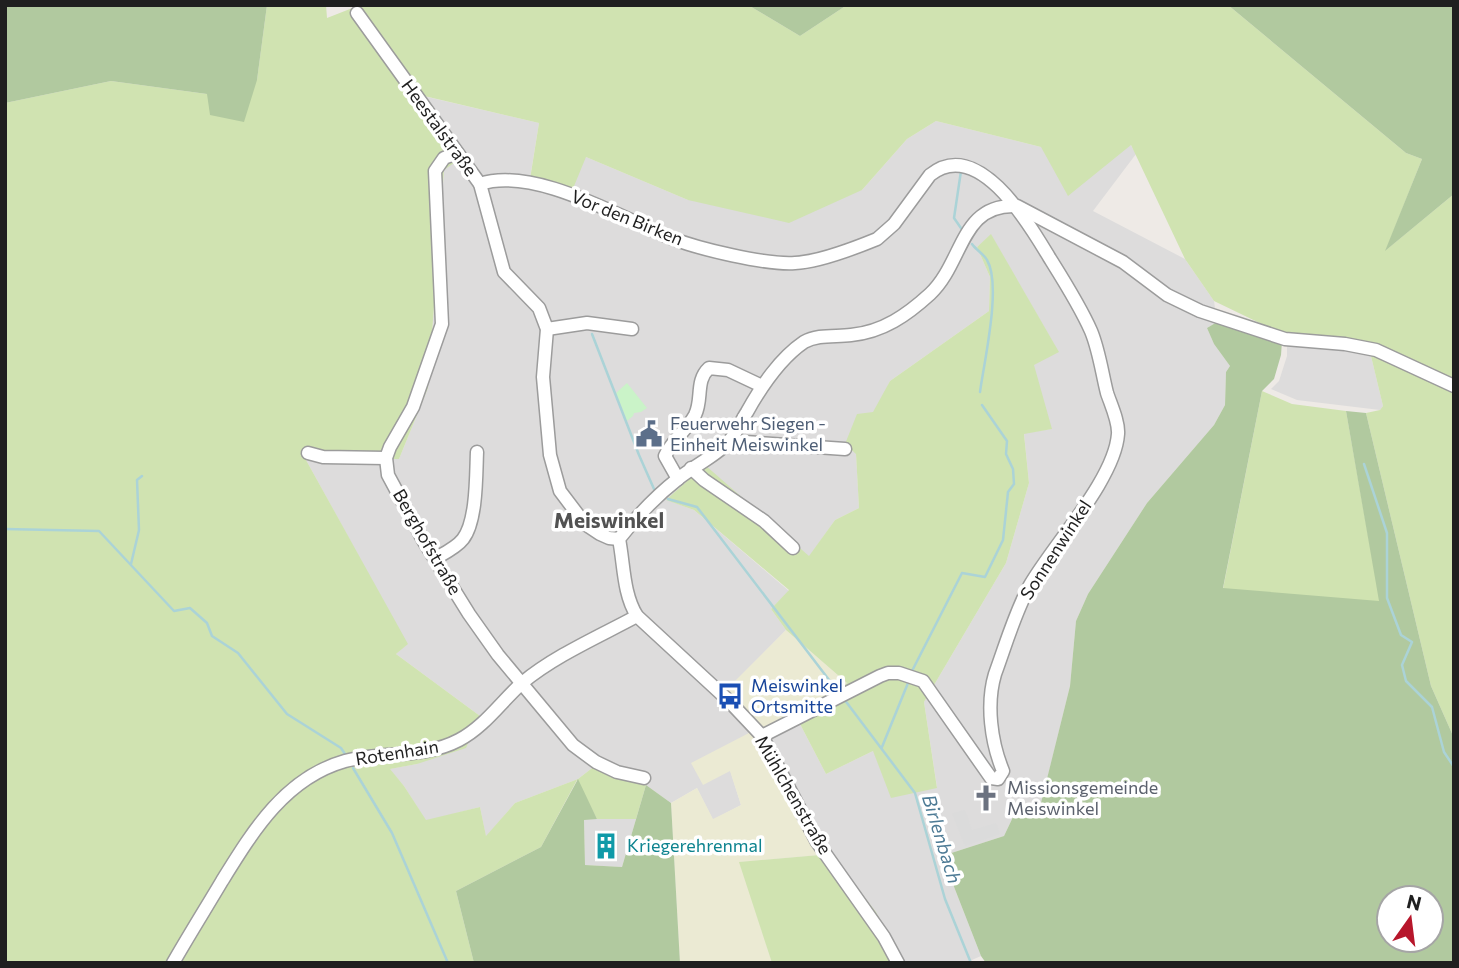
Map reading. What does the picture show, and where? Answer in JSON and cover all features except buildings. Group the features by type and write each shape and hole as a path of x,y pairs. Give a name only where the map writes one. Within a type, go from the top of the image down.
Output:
{"street":[{"name":"Heestalstraße","path":"357,13 480,184 505,272 539,308 547,328"},
{"path":"308,453 323,457 386,458 413,407 442,324 435,172 444,158 457,153"},
{"name":"Vor den Birken","path":"480,184 499,179 531,182 557,190 674,239 738,256 785,263 812,260 877,239 887,233 930,175 939,168 950,165 969,167 1000,188 1017,206"},
{"path":"637,616 632,609 626,586 619,539 653,500 691,468 730,441 762,386 793,351 810,339 870,332 891,324 939,286 953,263 966,232 980,215 1002,205 1017,206 1123,262 1167,295 1200,311 1297,340 1345,344 1376,351 1454,386"},
{"name":"Sonnenwinkel","path":"762,736 880,676 899,673 923,681 991,778 996,780 1001,776 1003,771 994,752 991,708 995,674 1031,583 1094,492 1110,462 1118,432 1091,332 1061,276 1017,206"},
{"path":"619,539 609,538 585,524 560,491 555,478 543,377 547,328 587,323 632,329"},
{"path":"678,479 666,456 694,415 704,373 709,368 728,370 762,386"},
{"path":"730,441 845,449"},
{"path":"436,558 462,541 467,532 476,486 477,452"},
{"name":"Berghofstraße","path":"386,458 388,475 398,496 469,614 498,655 575,747 596,762 617,772 644,778"},
{"path":"691,468 764,521 793,548"},
{"name":"Mühlchenstraße","path":"637,616 728,700 762,736 817,842 884,937 898,963"},
{"name":"Rotenhain","path":"173,963 245,843 268,812 303,781 343,762 434,750 462,739 523,682 569,652 637,616"}],"shaded area":[{"path":"419,95 539,123 530,178 586,157 688,200 862,190 907,139 936,121 1041,147 1130,144 1136,154 1093,211 1185,259 1214,301 1217,322 1207,328 1214,344 1230,366 1226,372 1225,405 1214,425 1147,503 1088,594 1076,621 1070,686 1039,812 1013,817 1004,836 942,856 981,956 965,963 903,963 831,854 771,739 772,732 800,724 826,774 873,751 937,787 924,702 1006,563 1029,483 1024,433 1051,429 1033,365 1058,351 991,235 977,247 990,277 989,311 890,381 856,454 859,508 835,520 809,557 705,466 667,500 694,510 789,591 771,609 786,630 729,688 749,732 730,770 741,805 713,820 697,788 671,803 646,785 596,765 578,779 515,803 486,837 480,807 426,821 404,786 389,769 417,764 480,716 396,654 407,644 306,460 399,459 428,388 444,170"},
{"path":"1287,343 1364,350 1371,356 1383,406 1380,410 1297,400 1271,389 1279,381 1287,356"},
{"path":"965,810 972,830 996,823 1000,834 965,846 952,813"},
{"path":"584,819 636,819 622,867 585,865"}],"green space":[{"path":"5,5 267,5 257,80 244,122 210,115 207,94 111,81 5,103"},
{"path":"267,5 326,5 327,18 368,5 748,5 800,36 847,5 1228,5 1406,153 1422,159 1386,250 1454,194 1454,738 1431,686 1366,413 1380,410 1383,406 1371,356 1364,350 1305,345 1214,301 1185,259 1131,145 1068,196 1041,147 936,121 907,139 862,190 789,223 688,200 586,157 572,191 530,179 539,123 420,95 458,160 444,170 428,388 399,459 306,460 408,644 396,654 480,716 466,748 417,764 390,769 426,820 480,807 486,836 515,803 578,779 596,765 646,785 636,819 597,819 577,780 541,847 456,891 474,963 5,963 5,103 111,81 207,94 257,80"},
{"path":"748,5 847,5 800,36"},
{"path":"1228,5 1454,5 1454,194 1385,251 1422,159 1406,153"},
{"path":"991,234 1059,352 1034,365 1052,429 1024,434 1029,483 1006,563 924,702 937,788 891,798 873,751 826,774 800,724 847,683 786,630 771,609 789,590 694,510 666,500 705,465 809,556 835,520 859,508 856,454 845,444 857,414 873,412 890,381 989,311 990,277 977,247"},
{"path":"1217,322 1282,341 1274,379 1262,391 1223,588 1379,601 1346,411 1366,413 1431,686 1454,738 1454,963 986,963 942,856 1004,836 1013,817 1039,811 1070,686 1076,621 1088,594 1147,503 1214,425 1225,405 1226,372 1230,366 1214,344 1207,328"},
{"path":"627,383 647,408 634,413 627,421 616,393"},
{"path":"1262,391 1292,404 1346,411 1380,602 1223,589"},
{"path":"786,630 847,683 800,724 772,732 771,740 831,854 740,862 772,963 680,963 671,803 697,788 713,819 741,805 730,771 703,785 691,763 749,733 728,688"},
{"path":"578,779 597,819 584,820 585,865 622,867 646,785 671,803 680,963 474,963 456,891 541,847"},
{"path":"831,854 876,912 903,963 772,963 739,862"}],"waterway":[{"path":"961,171 954,218 963,231"},
{"path":"972,244 987,260 993,287 991,324 980,392"},
{"name":"Birlenbach","path":"592,334 654,489"},
{"path":"912,671 962,573 985,577 1003,540 1008,492 1014,484 1013,469 1006,454 1007,441 982,405"},
{"path":"1364,464 1387,533 1387,598 1401,635 1412,642 1402,665 1406,681 1432,707 1444,752 1454,767"},
{"path":"131,564 139,530 137,480 142,476"},
{"name":"Birlenbach","path":"668,499 697,507 836,689"},
{"path":"5,529 99,531 174,611 190,608 207,623 212,636 238,653 287,714 341,748 345,754"},
{"path":"882,747 908,683"},
{"name":"Birlenbach","path":"844,699 915,793 945,899 971,963"},
{"path":"353,768 392,833 448,963"}],"place":[{"name":"Feuerwehr Siegen - Einheit Meiswinkel","path":"649,434"},
{"name":"Meiswinkel Ortsmitte","path":"730,696"},
{"name":"Missionsgemeinde Meiswinkel","path":"986,798"},
{"name":"Kriegerehrenmal","path":"606,846"}],"district":[{"name":"Meiswinkel","path":"609,521"}]}
